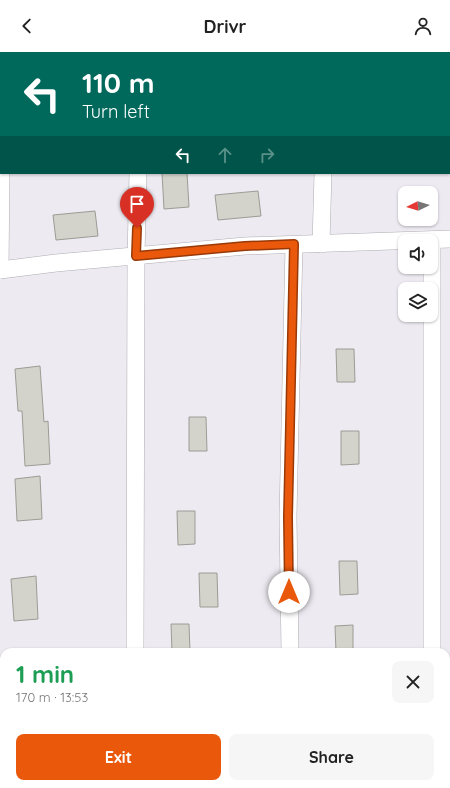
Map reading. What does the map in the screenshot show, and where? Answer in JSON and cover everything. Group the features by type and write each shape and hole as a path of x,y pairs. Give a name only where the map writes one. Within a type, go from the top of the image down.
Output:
{"street":[{"path":"1,174 0,270 56,263 245,246 398,241"},
{"path":"135,648 136,256 138,174"},
{"path":"321,244 323,174"},
{"path":"438,240 450,240"},
{"path":"290,648 288,517 294,244"},
{"path":"432,274 432,648"}],"building":[{"path":"162,174 187,174 189,207 164,209"},
{"path":"258,191 261,216 218,220 215,195"},
{"path":"95,211 98,236 56,240 53,215"},
{"path":"336,349 354,349 355,382 337,382"},
{"path":"40,366 44,422 48,421 50,464 25,466 22,411 18,411 15,369"},
{"path":"189,417 206,417 207,451 189,451"},
{"path":"341,431 359,431 359,464 341,465"},
{"path":"40,476 42,519 17,521 15,479"},
{"path":"177,511 195,511 195,544 178,545"},
{"path":"339,561 357,561 358,594 340,595"},
{"path":"199,573 217,573 218,607 200,607"},
{"path":"36,576 38,619 14,621 11,579"},
{"path":"171,624 189,624 190,648 172,648"},
{"path":"353,625 353,648 336,648 335,626"}],"route":[{"path":"137,228 136,256 245,246 294,244 288,517 289,592"}]}
